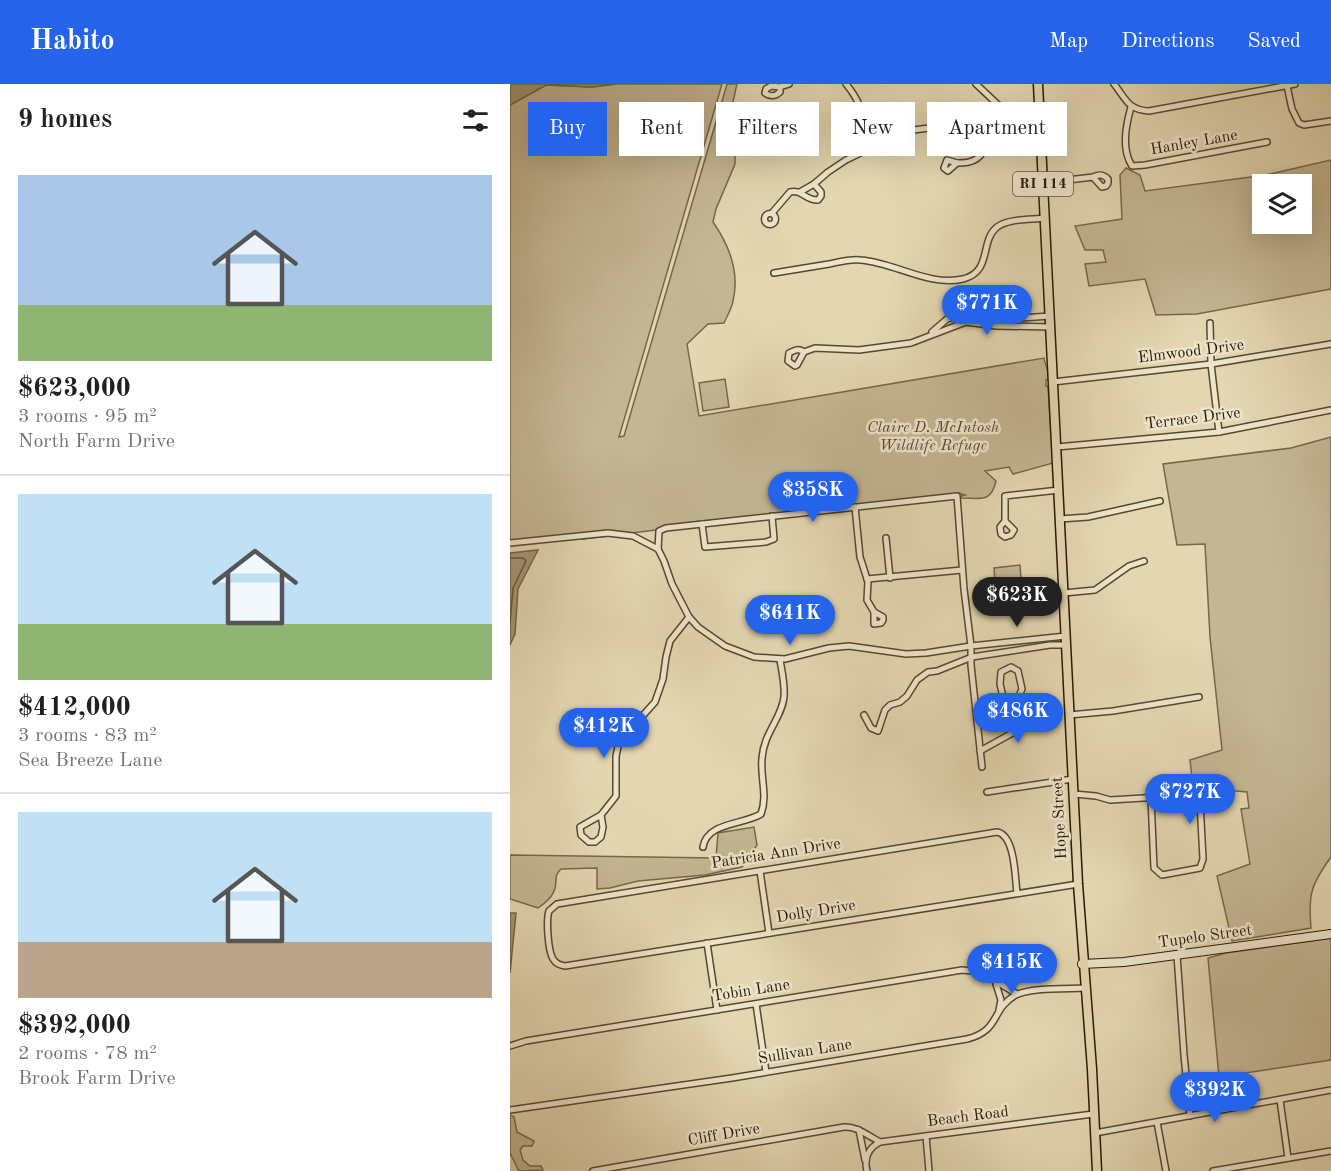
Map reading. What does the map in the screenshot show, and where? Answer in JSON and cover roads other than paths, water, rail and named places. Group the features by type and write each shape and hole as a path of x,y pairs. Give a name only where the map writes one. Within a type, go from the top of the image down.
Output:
{"main road":[{"name":"RI 114","path":"1038,84 1039,102"},
{"name":"RI 114","path":"1042,156 1045,218"},
{"name":"Hope Street","path":"1045,218 1082,964 1092,1069 1097,1171"},
{"name":"Tupelo Street","path":"1082,964 1124,962 1331,934"}],"street":[{"path":"780,87 789,84"},
{"path":"846,84 859,102"},
{"path":"976,84 997,102"},
{"path":"1114,84 1131,107 1138,111 1159,110 1267,87 1295,84"},
{"path":"1287,86 1292,109 1299,123 1304,125 1331,121"},
{"name":"Hanley Lane","path":"1131,107 1126,130 1129,160 1132,165 1144,165 1267,142"},
{"path":"772,213 790,192 800,192 814,184 835,166 855,156"},
{"path":"957,163 974,161 980,156"},
{"path":"1043,183 1093,177"},
{"path":"800,192 809,199 818,200 821,196 820,192 814,184"},
{"path":"774,273 859,260 885,264 944,280 965,279 979,270 991,235 996,228 1013,222 1045,218"},
{"path":"924,338 938,329 947,319 970,314 1026,318 1050,316"},
{"path":"970,314 970,322"},
{"path":"995,316 996,326"},
{"path":"1026,318 1026,326"},
{"path":"804,352 824,347 859,350 911,343 970,322 996,326 1051,327"},
{"path":"1209,324 1219,432"},
{"name":"Elmwood Drive","path":"1053,382 1211,364 1331,344"},
{"name":"Terrace Drive","path":"1057,447 1219,432 1331,410"},
{"path":"1005,521 1005,496 1059,490"},
{"path":"982,767 973,688 971,646 962,570 957,496 666,528 659,531 658,549 689,617 698,627 725,646 754,657 780,660 842,646 906,654 971,646 1066,640"},
{"path":"1060,519 1088,517 1160,501"},
{"path":"855,507 860,557 867,579 868,603 873,612"},
{"path":"702,524 705,547 766,542 774,539 772,516"},
{"path":"510,543 608,532 633,536 658,549"},
{"path":"886,538 890,578"},
{"path":"1064,593 1095,590 1129,566 1144,561"},
{"path":"867,579 962,570"},
{"path":"601,815 603,827 601,837 595,842 589,842 581,835 580,827 601,815 616,796 616,756 619,742 655,702 663,679 670,640 689,617"},
{"path":"864,714 872,728 877,731 885,710 907,696 917,680 928,672 937,671 972,657 1050,645 1066,640"},
{"path":"703,847 706,837 715,831 750,820 761,814 765,796 762,763 764,742 779,713 784,697 784,680 780,660"},
{"path":"1011,667 1018,671 1022,689 1018,698 1010,701 1003,697 1000,678 1001,672 1011,667"},
{"path":"1070,716 1199,697"},
{"path":"980,751 1016,731 1012,722 1010,701"},
{"path":"987,792 1073,779"},
{"path":"1074,794 1110,800 1194,795 1200,802 1203,859 1200,868 1162,875 1154,868 1151,798"},
{"name":"Patricia Ann Drive","path":"558,964 552,956 547,923 549,910 554,905 1000,832 1010,842 1017,893"},
{"path":"760,871 770,933"},
{"name":"Dolly Drive","path":"558,964 565,966 708,944 1078,884"},
{"path":"708,944 717,1010"},
{"path":"1177,955 1190,1116"},
{"name":"Tobin Lane","path":"510,1046 526,1041 962,970 981,972 1017,994"},
{"path":"994,980 1001,1000 998,1014"},
{"path":"1017,994 1085,988"},
{"name":"Sullivan Lane","path":"510,1110 967,1039 986,1032 1008,1001 1017,994"},
{"path":"756,1004 766,1072"},
{"path":"1095,1133 1331,1090"},
{"path":"1280,1100 1288,1158"},
{"name":"Beach Road","path":"880,1142 1093,1114"},
{"path":"1157,1122 1166,1171"},
{"name":"Cliff Drive","path":"593,1171 844,1127 859,1130 880,1142"},
{"path":"859,1130 867,1171"},
{"path":"926,1136 930,1171"},
{"path":"865,1161 871,1149 880,1142"},
{"path":"1213,1171 1331,1151"},
{"path":"1255,1163 1257,1171"}],"water":[{"path":"510,84 616,84 592,87 546,85 510,105"},
{"path":"538,550 518,589 515,634 510,645 510,553"},
{"path":"510,913 516,913 510,973"}],"park label":[{"name":"Claire D. McIntosh Wildlife Refuge","path":"933,437"}]}
